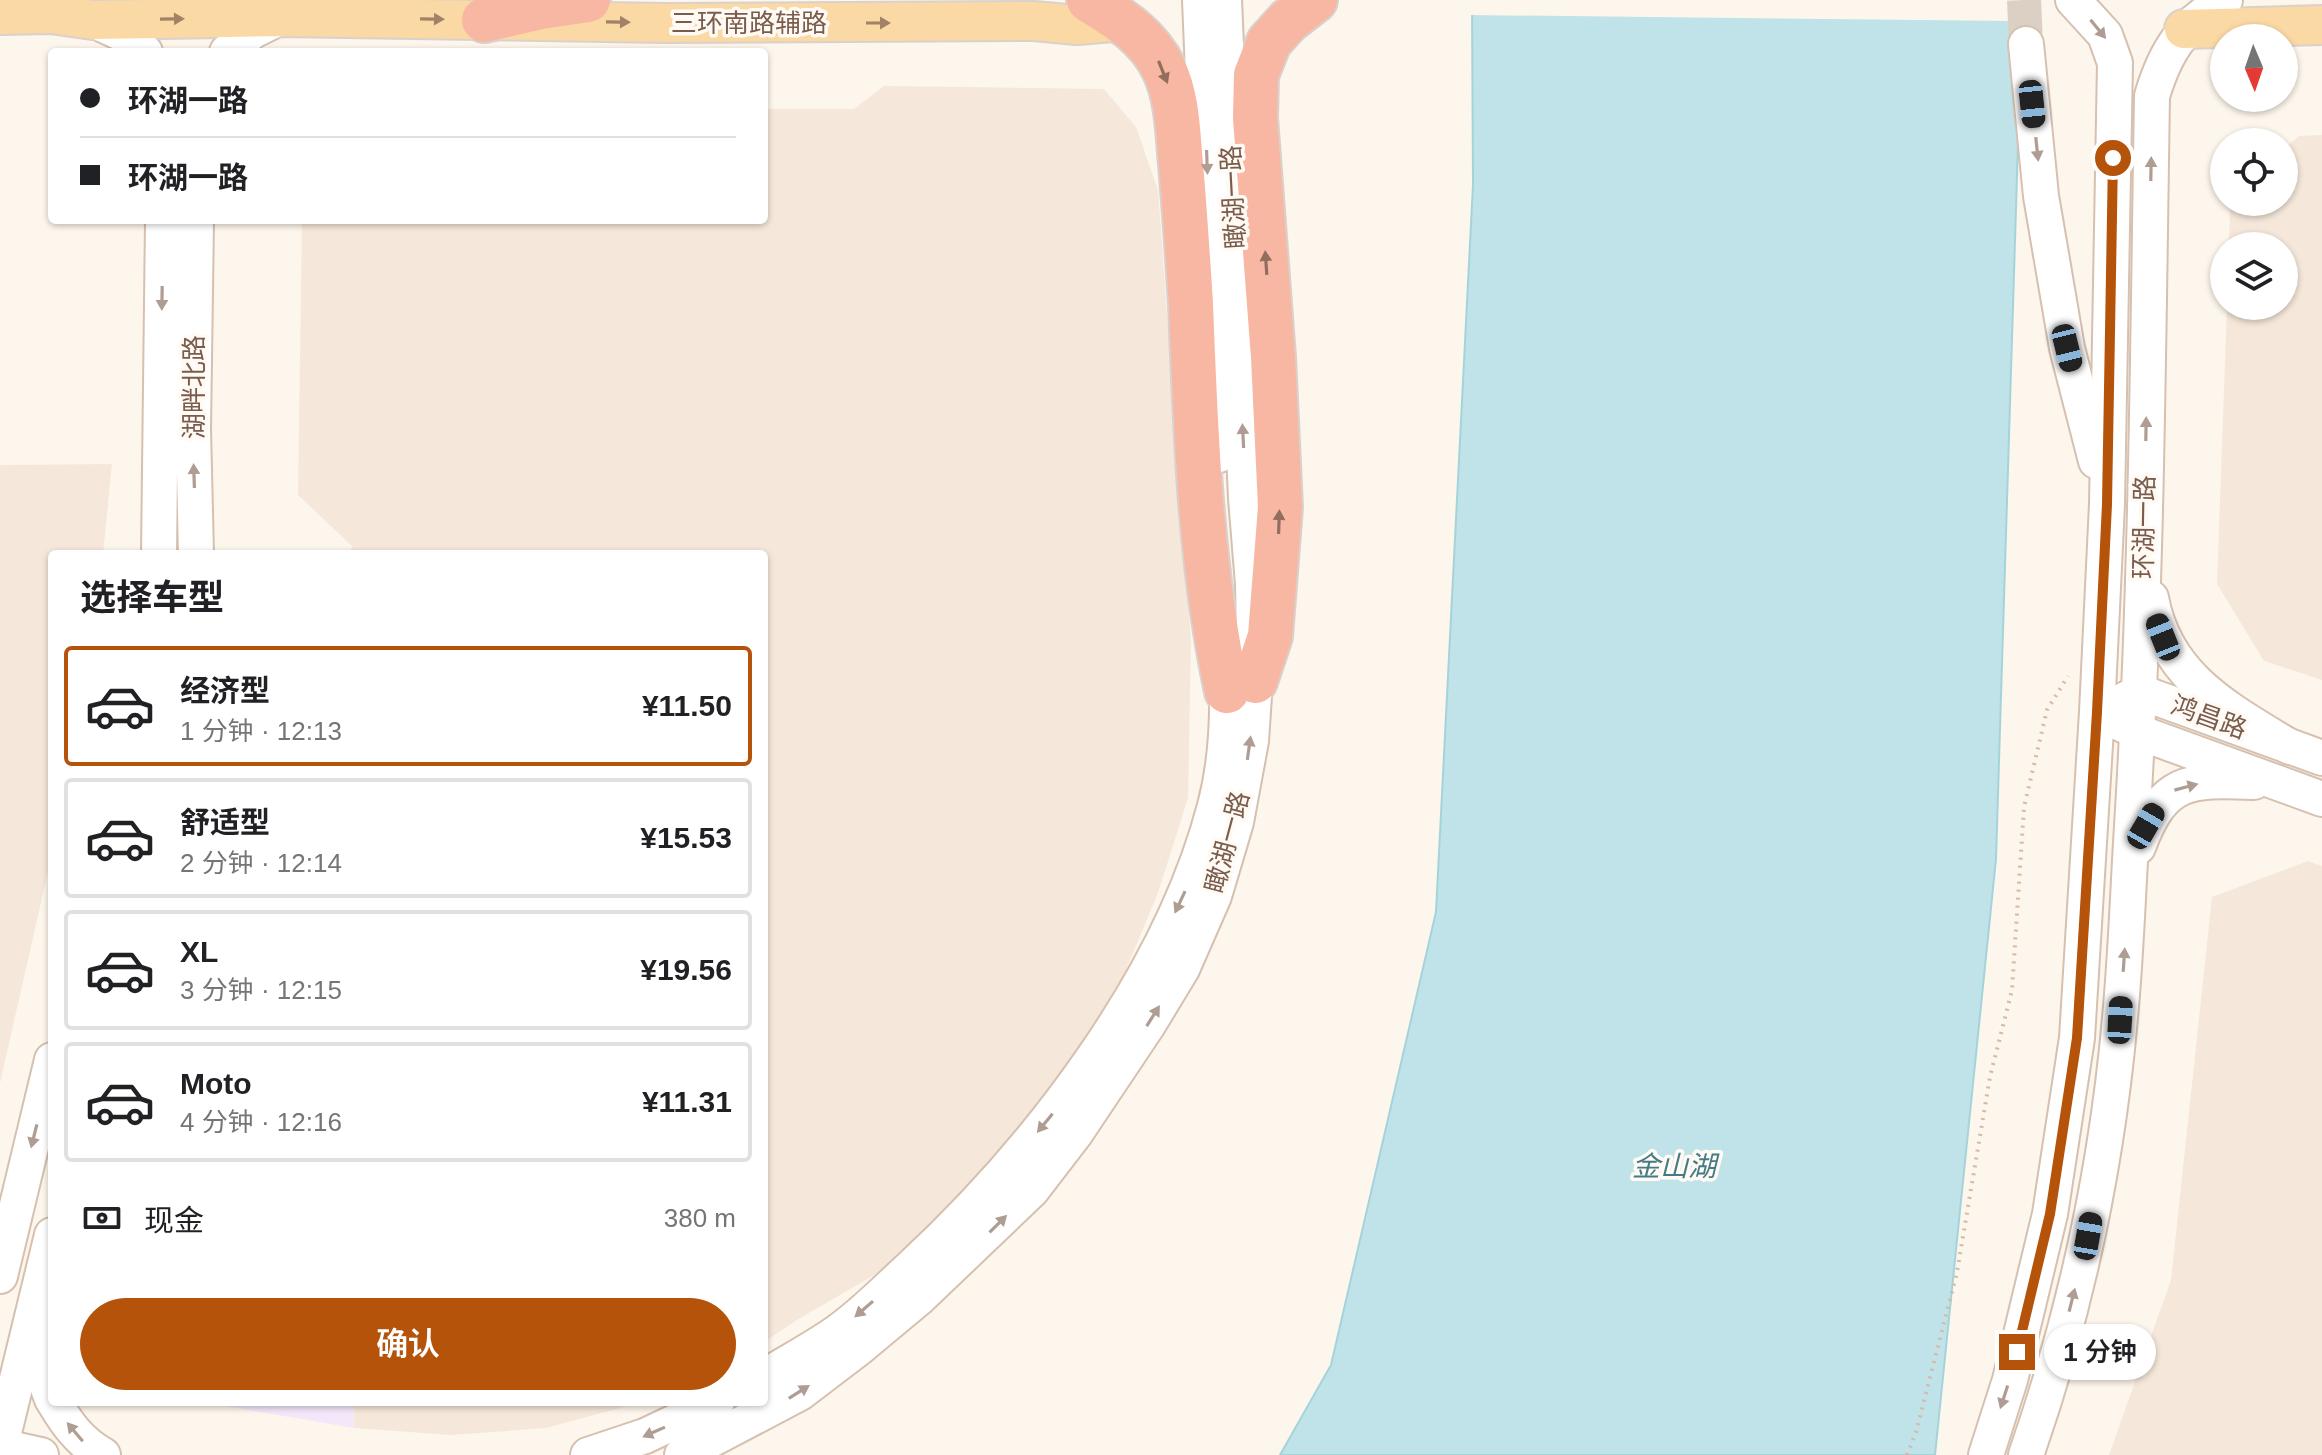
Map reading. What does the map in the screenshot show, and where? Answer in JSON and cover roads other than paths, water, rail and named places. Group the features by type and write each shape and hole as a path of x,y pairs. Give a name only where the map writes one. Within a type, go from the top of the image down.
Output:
{"highway":[{"path":"484,20 588,0"},
{"path":"1241,686 1270,636 1280,507 1274,372 1255,118 1256,75 1269,42 1288,21 1315,0"},
{"path":"1106,10 1150,44 1165,72 1176,115 1187,232 1198,473 1214,630 1241,686"}],"main road":[{"path":"0,0 38,14"},
{"name":"三环南路辅路","path":"38,14 93,20 281,17 737,23 1034,21 1077,25 1106,10"},
{"path":"0,15 38,14"},
{"path":"2184,29 2322,25"}],"street":[{"name":"瞰湖一路","path":"682,1455 800,1393 919,1298 1032,1190 1075,1134 1182,969 1214,896 1236,822 1251,741 1241,686 1200,0"},
{"name":"瞰湖一路","path":"768,1375 838,1332 939,1241 1049,1119 1123,1011 1162,940 1195,869 1216,804 1227,732 1241,686 1253,584 1245,483 1224,0"},
{"name":"环湖一路","path":"1986,1455 2010,1380 2050,1214 2077,1038 2097,712 2107,504 2115,63 2105,35 2073,0"},
{"name":"环湖一路","path":"2026,1455 2049,1390 2088,1236 2106,1132 2120,1020 2140,692 2152,96 2159,73 2184,29 2225,0"},
{"path":"232,48 253,31 281,17"},
{"path":"93,20 121,33 140,48"},
{"path":"2026,44 2041,196 2067,348 2107,504"},
{"name":"湖畔北路","path":"159,550 163,224"},
{"name":"湖畔北路","path":"196,224 193,429 196,550"},
{"path":"2144,556 2154,612 2178,662 2191,678 2218,703 2306,752"},
{"name":"鸿昌路","path":"2097,712 2140,692 2306,752"},
{"path":"2097,712 2138,732 2322,799"},
{"path":"2129,870 2146,826 2159,803 2173,790 2192,784 2229,781 2279,784"},
{"path":"0,1276 48,1077"},
{"path":"41,1455 1,1447 48,1252"},
{"path":"40,1285 41,1351 43,1375 48,1388"},
{"path":"57,1406 73,1432 88,1447 103,1455"},
{"path":"588,1455 645,1436 709,1406"}],"water":[{"name":"金山湖","path":"1472,0 2007,0 2019,110 1996,859 1935,1455 1280,1455 1331,1365 1436,912 1473,185"}],"tunnel":[{"path":"2024,0 2026,44"}]}
